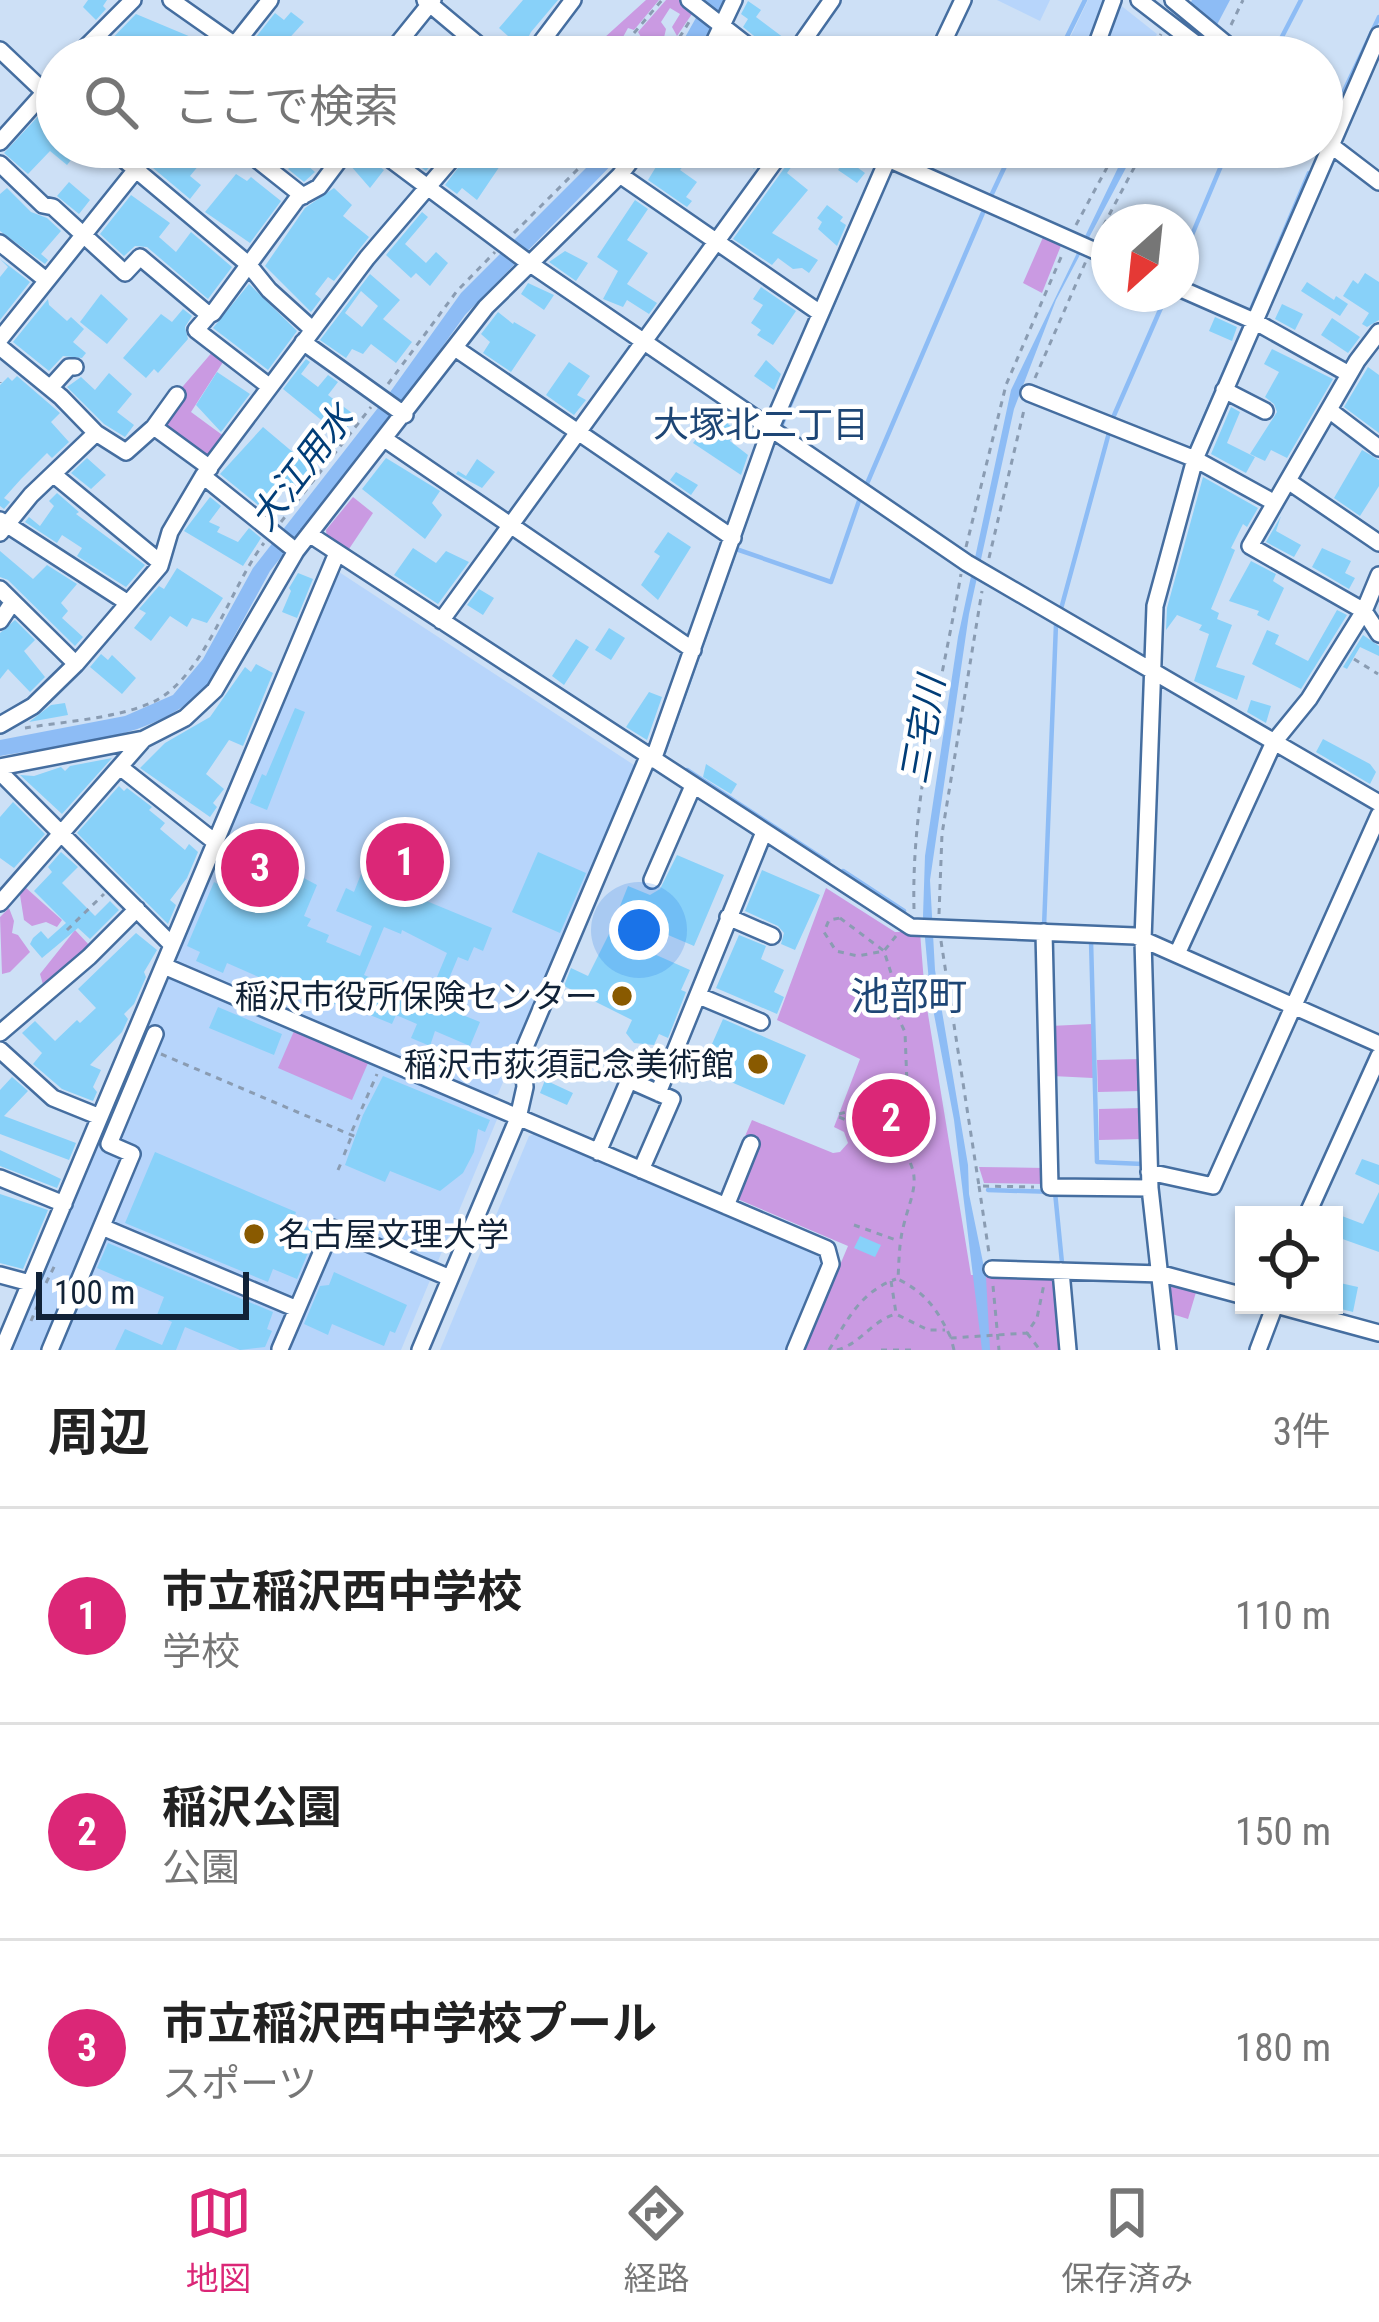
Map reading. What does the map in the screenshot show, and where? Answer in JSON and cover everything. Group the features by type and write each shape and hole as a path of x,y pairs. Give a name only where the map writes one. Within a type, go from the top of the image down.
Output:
{"street":[{"path":"97,36 133,0"},
{"path":"171,0 213,36"},
{"path":"242,36 270,0"},
{"path":"546,36 574,0"},
{"path":"716,36 734,0"},
{"path":"807,36 832,0"},
{"path":"1100,36 1113,0"},
{"path":"1139,0 1186,36"},
{"path":"403,36 430,1 469,36"},
{"path":"945,36 961,1"},
{"path":"1178,4 1217,36"},
{"path":"696,5 736,36"},
{"path":"1343,104 1379,35"},
{"path":"0,50 36,84"},
{"path":"0,142 36,108"},
{"path":"1343,153 1379,182"},
{"path":"0,164 125,273 140,256 209,314"},
{"path":"268,168 302,196"},
{"path":"270,387 196,330 302,196 319,187 333,168"},
{"path":"403,168 526,260 965,561 1379,803"},
{"path":"6,728 76,664 161,562 170,532 206,472 367,258 446,168"},
{"path":"0,770 144,739 185,718 215,691 293,549 386,440 402,413 526,260 625,168"},
{"path":"441,621 770,168"},
{"path":"420,1350 518,1118 525,1088 522,1054 651,758 770,430 883,168"},
{"path":"922,168 1091,249"},
{"path":"1168,1350 1149,1180 1143,940 1154,606 1195,459 1314,168"},
{"path":"178,395 154,427 126,452 96,433 0,343 137,169 248,264 308,335 402,413"},
{"path":"620,175 820,313"},
{"path":"0,243 46,280"},
{"path":"1199,297 1254,321 1349,374"},
{"path":"1379,333 1349,374 1250,546 1364,611 1379,634"},
{"path":"455,349 733,538"},
{"path":"50,388 69,367 75,367"},
{"path":"1224,390 1264,411"},
{"path":"1029,393 1195,459 1275,503"},
{"path":"1329,410 1379,448"},
{"path":"154,427 293,549"},
{"path":"96,433 2,526 128,603"},
{"path":"386,440 693,650"},
{"path":"52,474 161,562"},
{"path":"1288,481 1379,543"},
{"path":"309,534 915,927 1143,940 1379,1044"},
{"path":"2,1350 38,1289 64,1204 337,553"},
{"path":"1177,954 1274,742 1309,699 1364,611 1379,575"},
{"path":"0,589 76,664"},
{"path":"0,621 12,604"},
{"path":"0,903 144,739"},
{"path":"120,767 215,842"},
{"path":"0,770 172,945"},
{"path":"652,880 693,786"},
{"path":"1044,932 1050,1187 1149,1180 1213,1186 1379,815"},
{"path":"658,1093 764,832"},
{"path":"0,1033 137,909"},
{"path":"728,917 772,936"},
{"path":"164,966 826,1249 831,1264 796,1350"},
{"path":"699,996 761,1022"},
{"path":"50,1350 132,1154 109,1144 152,1041"},
{"path":"0,1051 53,1098 100,1117"},
{"path":"1311,1206 1379,1056"},
{"path":"598,1152 629,1080 672,1099 641,1170"},
{"path":"726,1206 751,1144"},
{"path":"0,1178 64,1204"},
{"path":"102,1227 297,1310"},
{"path":"280,1348 332,1228 450,1278"},
{"path":"992,1269 1162,1274 1235,1294"},
{"path":"1053,1271 1068,1350"},
{"path":"0,1275 38,1289"},
{"path":"1258,1350 1272,1314"},
{"path":"1305,1314 1379,1337 1376,1350"}],"path":[{"path":"634,33 662,0"},
{"path":"1220,36 1243,0"},
{"path":"680,36 696,5"},
{"path":"1161,36 1171,25"},
{"path":"6,728 124,710 170,691 188,672 248,567 457,291 579,168"},
{"path":"898,1143 908,1111 905,1032 894,1009 884,951 840,918 826,926 826,941 836,951 858,956 884,951 897,935 915,927 913,873 920,807 965,561 1006,385 1107,168"},
{"path":"1115,204 1134,168"},
{"path":"999,1350 992,1269 938,927 937,880 984,572 1016,433 1091,249"},
{"path":"1352,658 1378,674"},
{"path":"67,930 114,884"},
{"path":"152,1041 353,1135"},
{"path":"344,1155 377,1072"},
{"path":"891,1139 881,1118 864,1107 838,1115 898,1143 915,1173 913,1204 895,1280 896,1315"},
{"path":"979,1186 1050,1187"},
{"path":"854,1225 901,1241"},
{"path":"28,1325 38,1289 49,1280 57,1258"},
{"path":"1027,1333 1053,1271"},
{"path":"829,1350 860,1299 875,1286 895,1280 922,1292 938,1310 954,1350"},
{"path":"837,1350 856,1341 878,1319 896,1315 928,1330 947,1330"},
{"path":"951,1338 1027,1333"},
{"path":"1027,1333 1040,1350"},
{"path":"881,1350 914,1350"}],"shaded area":[{"path":"646,0 659,0 634,30 628,28 624,36 606,36"},
{"path":"666,0 679,0 694,11 677,36 672,27 680,14 670,8 661,22 664,36 638,32"},
{"path":"706,0 724,0 706,36 686,36"},
{"path":"997,0 1050,0 1040,21"},
{"path":"1088,0 1114,0 1157,34 1156,36 1071,36"},
{"path":"1192,0 1230,0 1211,36 1173,36"},
{"path":"586,168 608,168 465,315 392,417 270,571 207,686 186,704 137,729 0,756 0,740 125,716 173,695 203,659 253,568 461,293"},
{"path":"1118,168 1126,168 1107,204 1101,204"},
{"path":"1091,224 1091,234 1056,300 1014,409 969,614 930,880 935,970 986,1277 990,1350 982,1350 923,916 925,856 958,637 1011,390"},
{"path":"1044,235 1062,243 1042,293 1023,283"},
{"path":"214,350 225,359 191,412 225,437 205,459 162,427 178,392"},
{"path":"353,497 373,513 347,552 327,539 326,530"},
{"path":"339,572 637,767 498,1094 490,1097 176,964 173,958 333,574"},
{"path":"242,842 292,863 279,893 229,872"},
{"path":"25,887 62,920 57,927 46,922 32,926 24,920 20,895"},
{"path":"826,888 895,932 920,932 925,996 971,1275 1056,1276 1063,1350 804,1350 848,1246 721,1192 752,1120 833,1153 848,1143 844,1132 834,1127 860,1059 777,1020"},
{"path":"9,908 12,933 30,952 2,974 0,917"},
{"path":"75,930 91,947 44,988 40,974"},
{"name":"名古屋文理大学","path":"171,975 498,1117 401,1350 9,1350 165,977"},
{"path":"1092,1024 1093,1078 1052,1076 1050,1026"},
{"path":"294,1031 368,1063 352,1100 278,1068"},
{"path":"1141,1059 1141,1091 1098,1092 1097,1060"},
{"path":"1142,1108 1142,1139 1099,1140 1099,1109"},
{"path":"534,1134 821,1255 824,1259 786,1350 440,1350 529,1136"},
{"path":"979,1167 1045,1168 1045,1184 984,1183"},
{"path":"1170,1282 1197,1289 1188,1319 1169,1313"}],"building":[{"path":"88,0 107,0 96,20 83,7"},
{"path":"523,0 558,0 529,36 508,36 499,28"},
{"path":"748,1 761,10 756,17 781,36 754,36 743,27 748,19 741,14"},
{"path":"291,12 304,22 291,36 257,36 275,13 284,20"},
{"path":"136,14 189,36 115,36"},
{"path":"36,119 36,166 28,174 4,153"},
{"path":"153,168 197,168 190,176 201,185 190,199"},
{"path":"310,168 315,172 304,182 288,169"},
{"path":"353,168 384,170 370,188"},
{"path":"458,168 499,168 477,200 462,188 457,194 445,185"},
{"path":"655,168 682,168 697,182 686,197 692,201 687,207 648,180"},
{"path":"784,168 791,168 787,173 808,190 772,233 818,260 809,273 778,258 772,265 733,239"},
{"path":"858,168 865,173 857,183 838,170"},
{"path":"236,174 247,181 251,177 281,201 250,243 205,212"},
{"path":"69,182 90,200 79,214 57,196"},
{"path":"7,188 31,212 61,231 41,254 48,260 45,264 0,231 0,194"},
{"path":"334,188 352,205 343,216 369,237 334,281 328,277 315,294 321,299 311,312 265,266 305,208"},
{"path":"131,195 170,223 159,237 176,252 191,232 232,267 208,299 147,247 135,246 124,256 100,234"},
{"path":"635,200 648,209 627,240 648,253 627,284 657,303 649,314 627,300 623,307 603,299 618,271 597,257"},
{"path":"827,205 846,225 837,246 818,229 822,222 817,218"},
{"path":"422,212 428,217 405,244 426,263 436,252 448,263 430,286 416,273 411,278 386,255"},
{"path":"565,251 588,263 576,281 549,262"},
{"path":"0,259 30,282 0,320 0,277 8,267"},
{"path":"1365,273 1379,282 1379,320 1367,327 1362,324 1369,313 1343,296 1353,280 1358,284"},
{"path":"370,274 400,300 383,319 412,342 396,363 371,344 363,354 352,349 346,358 320,340","holes":["361,291 378,306 362,327 345,313"]},
{"path":"1307,282 1348,304 1340,316 1301,291"},
{"path":"528,283 554,295 544,310 521,294"},
{"path":"249,284 297,331 268,370 213,328"},
{"path":"761,287 796,311 773,345 757,335 761,330 751,323 763,305 753,299"},
{"path":"101,294 128,319 107,344 80,322"},
{"path":"48,299 67,321 71,317 84,329 73,342 86,353 82,358 63,356 49,371 13,342"},
{"path":"1282,304 1303,314 1295,330 1275,319"},
{"path":"183,309 192,316 185,327 188,339 158,373 154,369 146,378 123,358 161,314 172,322"},
{"path":"498,312 536,335 511,372 483,353 490,342 481,334"},
{"path":"1215,317 1237,327 1232,341 1209,331"},
{"path":"1332,318 1360,337 1348,353 1321,335"},
{"path":"1272,349 1333,379 1287,458 1271,450 1265,461 1250,454 1277,412 1265,397 1279,372 1264,364"},
{"path":"306,359 310,362 301,374 318,387 328,375 338,382 328,395 356,416 341,436 283,389"},
{"path":"766,360 781,374 774,390 754,376"},
{"path":"569,362 590,376 577,395 586,400 574,415 546,395"},
{"path":"1368,367 1379,375 1379,433 1344,407"},
{"path":"217,372 250,394 221,432 196,405"},
{"path":"109,373 132,394 117,412 134,425 125,437 104,424 67,387 81,377 95,390"},
{"path":"17,376 60,413 51,422 69,442 52,458 47,453 21,479 4,498 10,502 4,509 0,506 0,385"},
{"path":"1231,407 1240,412 1227,443 1255,457 1246,473 1211,454"},
{"path":"720,408 733,417 728,424 737,430 730,441 748,455 741,475 693,443"},
{"path":"263,427 314,470 296,493 280,479 258,505 220,474"},
{"path":"1362,450 1379,460 1379,486 1360,516 1334,498"},
{"path":"87,458 106,475 91,489 71,473"},
{"path":"386,458 440,491 432,503 442,515 425,539 362,489"},
{"path":"477,459 495,472 482,488 456,474 466,476"},
{"path":"676,472 698,485 691,495 670,480"},
{"path":"1203,477 1258,508 1231,548 1235,550 1211,609 1219,613 1217,619 1232,625 1216,667 1245,676 1237,700 1194,681 1209,634 1199,630 1202,625 1177,615 1166,630 1167,608"},
{"path":"57,493 79,512 76,514 145,565 126,587 77,556 82,548 62,535 57,543 25,522 29,517 40,526"},
{"path":"210,497 221,506 209,522 220,527 217,532 238,542 249,528 261,538 243,566 184,531"},
{"path":"1281,516 1276,531 1301,545 1294,557 1266,542"},
{"path":"668,532 691,547 658,600 641,585 660,556 654,552"},
{"path":"413,548 436,563 446,551 469,562 438,604 394,575"},
{"path":"1322,548 1351,561 1345,573 1355,578 1349,589 1312,567"},
{"path":"0,551 33,579 47,565 77,584 61,603 68,611 62,618 83,637 75,646 0,577"},
{"path":"1251,561 1276,574 1273,581 1284,588 1269,621 1257,615 1259,611 1229,601"},
{"path":"177,568 223,598 207,623 192,618 187,627 170,616 151,641 134,628 146,613 139,609 159,586 164,589"},
{"path":"298,573 313,579 297,618 282,612"},
{"path":"479,589 494,598 483,615 467,605"},
{"path":"1337,610 1347,615 1301,689 1252,664 1267,630 1279,635 1275,644 1308,661"},
{"path":"15,620 35,640 24,651 45,677 30,692 8,669 0,679 0,633"},
{"path":"609,628 625,638 611,660 595,650"},
{"path":"1363,635 1379,646 1379,656 1360,647 1347,669 1343,667"},
{"path":"576,639 589,647 564,685 552,676"},
{"path":"101,654 108,660 112,655 136,678 122,694 90,667"},
{"path":"256,664 273,673 243,746 229,740 206,774 224,789 210,817 140,768 165,743 210,717 245,667 251,672"},
{"path":"649,692 662,697 647,740 626,727"},
{"path":"1251,700 1271,706 1266,723 1247,712"},
{"path":"65,703 68,715 29,722 51,705"},
{"path":"295,708 305,712 267,810 250,803"},
{"path":"1323,739 1370,764 1376,772 1370,784 1316,752"},
{"path":"112,758 62,814 20,775 34,776 61,767 65,771"},
{"path":"706,764 737,784 731,794 703,777"},
{"path":"119,786 152,807 149,810 165,823 160,829 185,850 189,844 198,852 170,900 176,905 168,924 77,833"},
{"path":"13,802 45,834 14,868 0,858 0,817"},
{"path":"61,852 78,867 62,883 95,916 110,901 119,910 90,939 78,928 42,958 30,944 33,938 41,931 48,939 66,923 34,891 52,872 48,867"},
{"path":"538,852 586,873 590,864 560,933 512,912"},
{"path":"677,855 724,875 694,946 654,929 658,922 620,906 628,886 650,895 660,889"},
{"path":"762,870 820,895 795,950 781,944 784,933 778,926 745,911"},
{"path":"361,874 492,928 483,951 474,947 468,961 458,957 438,1005 480,1022 470,1046 435,1031 430,1046 411,1038 417,1024 396,1015 392,1024 370,1015 374,1006 354,997 348,1011 281,976 277,985 227,963 223,973 196,961 200,952 187,946 214,882 282,906 295,876 300,876 317,885 304,916 311,919 307,926 329,935 326,942 360,956 372,926 336,911 346,888 354,892","holes":["384,927 401,934 402,930 447,953 427,1001 364,975"]},
{"path":"136,933 157,950 134,1004 124,1014 128,1019 122,1032 90,1065 101,1070 93,1101 62,1089 33,1064 42,1053 22,1033 35,1021 55,1041 77,1020 80,1023 96,1008 78,989"},
{"path":"609,934 690,970 668,1038 659,1034 654,1045 634,1043 626,1033 632,1020 564,986 571,968 588,976"},
{"path":"739,935 766,946 761,959 784,970 774,992 784,997 777,1014 716,988"},
{"path":"218,1007 282,1034 274,1055 209,1028"},
{"path":"723,1019 806,1055 784,1105 701,1069"},
{"path":"383,1076 490,1120 485,1132 478,1129 474,1152 463,1173 440,1191 390,1171 385,1182 345,1165"},
{"path":"12,1077 28,1091 4,1116 76,1143 69,1160 0,1134 0,1090"},
{"path":"545,1080 573,1093 567,1105 540,1093"},
{"path":"0,1150 61,1179 57,1188 0,1166"},
{"path":"155,1152 296,1212 293,1221 317,1231 297,1279 273,1269 268,1282 125,1223"},
{"path":"1362,1159 1379,1165 1379,1185 1355,1174"},
{"path":"1379,1192 1379,1252 1343,1239 1343,1216 1363,1224"},
{"path":"0,1194 48,1210 23,1269 0,1263"},
{"path":"860,1236 881,1245 875,1257 854,1248"},
{"path":"108,1243 273,1312 265,1347 240,1350 185,1327 176,1350 115,1350 125,1329 162,1345 172,1322 157,1315 164,1297 97,1268"},
{"path":"334,1272 407,1305 384,1346 332,1324 328,1335 304,1324 320,1286 329,1285"},
{"path":"1343,1284 1358,1287 1353,1312 1343,1310"}],"waterway":[{"path":"1067,36 1085,0"},
{"path":"1282,36 1301,0"},
{"path":"1344,91 1379,17"},
{"path":"990,198 1004,168"},
{"path":"1199,218 1220,168"},
{"path":"1250,312 1309,173"},
{"path":"866,486 985,208"},
{"path":"782,424 836,297"},
{"path":"1112,420 1159,312"},
{"path":"1191,449 1244,326"},
{"path":"1061,609 1110,429"},
{"path":"736,549 831,582 860,498"},
{"path":"664,752 735,551"},
{"path":"1044,927 1056,624"},
{"path":"687,770 828,862"},
{"path":"843,871 904,911"},
{"path":"1091,940 1097,1162 1143,1164"},
{"path":"988,1190 1055,1192 1062,1263"}],"place":[{"name":"市立稲沢西中学校","path":"405,862"},
{"name":"市立稲沢西中学校プール","path":"260,868"},
{"name":"稲沢市役所保険センター","path":"622,996"},
{"name":"稲沢市荻須記念美術館","path":"758,1064"},
{"name":"稲沢公園","path":"891,1118"},
{"name":"名古屋文理大学","path":"254,1234"}],"district":[{"name":"大塚北二丁目","path":"761,425"},
{"name":"池部町","path":"909,997"}],"water label":[{"name":"大江用水","path":"302,468"},
{"name":"三宅川","path":"923,730"}]}
